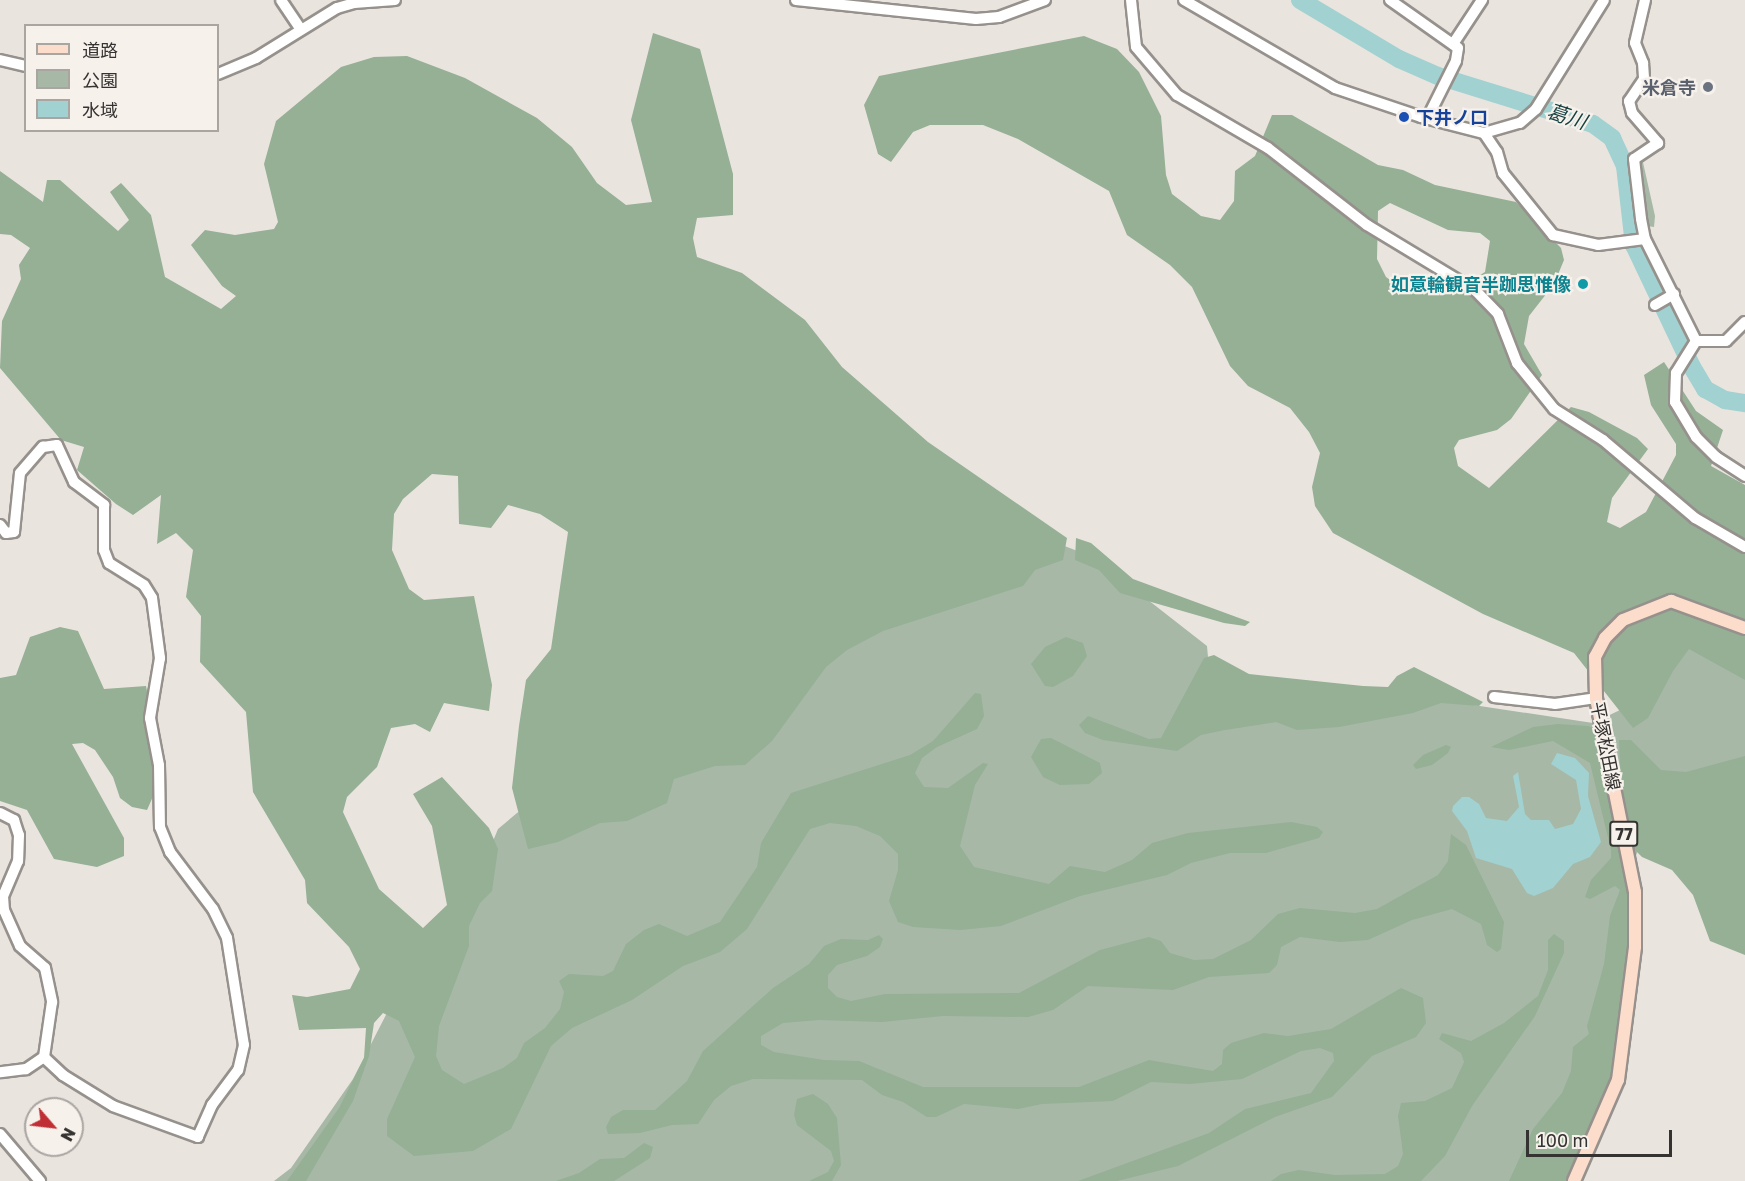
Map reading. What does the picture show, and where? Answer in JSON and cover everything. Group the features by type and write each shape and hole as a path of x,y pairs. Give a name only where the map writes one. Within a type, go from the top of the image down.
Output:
{"main road":[{"name":"平塚松田線","path":"1574,1181 1618,1080 1635,947 1635,892 1596,698 1595,657 1605,638 1623,620 1671,601 1745,628"}],"street":[{"path":"281,0 300,28"},
{"path":"219,74 256,58 300,28 354,3 395,0"},
{"path":"796,0 976,19 999,17 1045,0"},
{"path":"1131,0 1136,47 1177,96 1268,148 1383,236 1476,291 1498,314 1517,363 1554,409 1603,440 1695,518 1745,547"},
{"path":"1184,0 1335,88 1426,119 1484,133 1510,127 1529,116 1541,101 1604,0"},
{"path":"1390,0 1458,48 1452,71 1426,119"},
{"path":"1453,44 1482,0"},
{"path":"1645,0 1635,42 1643,63 1644,79 1629,101 1632,113 1658,143 1634,159 1644,239 1674,294 1694,344"},
{"path":"0,60 24,66"},
{"path":"1484,133 1497,152 1503,172 1553,235 1598,245 1644,239"},
{"path":"1655,305 1674,294"},
{"path":"1745,322 1726,341 1694,344 1682,361 1673,390 1681,417 1716,457 1745,476"},
{"path":"0,525 6,533 14,532 20,473 43,447 57,445 62,450 74,482 104,506 104,550 109,563 144,585 152,598 160,658 150,718 159,765 160,827 170,852 213,909 227,938 244,1045 238,1070 212,1105 198,1137 113,1106 63,1075 44,1057"},
{"path":"1494,697 1555,704 1596,698"},
{"path":"0,813 14,820 20,835 18,861 3,896 4,910 20,946 41,964 50,983 49,1034 44,1057 26,1069 0,1072"},
{"path":"0,1134 40,1181"}],"green space":[{"path":"653,33 700,49 733,174 733,215 697,218 693,238 697,257 742,273 805,320 842,367 928,442 1067,538 1063,560 1035,570 1023,586 883,631 847,650 826,667 772,741 745,765 715,766 674,779 667,803 627,821 600,823 558,842 528,849 512,788 519,726 526,680 551,649 568,532 540,514 508,505 491,528 459,524 458,476 432,474 403,499 394,514 392,550 409,589 424,600 474,596 492,685 489,711 444,703 430,732 415,724 391,728 377,767 347,797 343,812 379,889 423,928 447,905 432,826 413,794 442,777 489,828 498,849 492,891 480,903 469,926 469,946 439,1026 436,1056 442,1070 464,1084 503,1068 517,1058 524,1043 545,1028 560,1009 564,992 559,981 569,974 603,976 613,971 626,944 644,930 659,924 687,936 720,922 757,867 761,843 791,793 910,755 933,741 975,693 981,694 984,716 977,729 937,747 922,758 915,773 924,787 948,788 983,763 988,764 975,785 960,846 974,867 1049,884 1070,866 1105,872 1132,860 1152,843 1188,833 1291,822 1317,827 1323,832 1319,838 1266,853 1230,853 1191,863 1167,875 1080,896 1001,926 960,930 913,927 898,922 889,901 898,870 898,854 880,836 856,826 830,823 810,829 747,929 720,952 683,966 632,1000 572,1028 551,1046 511,1129 473,1151 414,1156 387,1136 387,1119 415,1057 399,1021 383,1013 374,1023 369,1056 353,1101 306,1181 287,1181 339,1108 364,1058 366,1028 299,1030 292,995 307,997 350,989 360,969 349,947 307,903 305,880 253,792 246,712 200,662 201,616 186,597 193,550 176,533 157,544 161,495 133,515 116,504 77,470 84,447 61,440 0,368 2,321 21,279 19,265 30,248 11,235 0,234 0,171 43,202 47,180 60,180 118,231 129,220 110,192 121,183 151,215 165,277 221,309 236,296 222,286 191,245 205,230 235,235 274,229 278,222 264,164 276,121 341,67 374,57 407,56 465,78 537,118 572,147 597,183 626,205 652,202 631,120"},
{"path":"1084,36 1117,49 1139,72 1161,116 1166,175 1172,194 1201,216 1220,220 1234,201 1235,171 1255,156 1272,115 1292,115 1378,165 1403,170 1435,185 1516,202 1561,248 1564,260 1554,284 1529,316 1524,344 1542,375 1511,419 1497,430 1459,440 1454,448 1458,466 1489,488 1571,407 1589,412 1637,438 1648,449 1612,498 1607,522 1620,528 1646,512 1676,455 1676,444 1651,405 1644,375 1664,362 1696,411 1723,430 1711,466 1745,485 1745,680 1689,649 1673,671 1648,718 1633,728 1574,653 1483,614 1333,533 1315,506 1312,487 1320,453 1309,432 1290,408 1248,386 1230,366 1192,287 1170,265 1127,235 1109,191 1018,139 983,125 930,125 913,132 891,162 878,154 864,105 879,76","holes":["1390,203 1448,230 1480,233 1490,241 1485,272 1457,289 1397,285 1386,277 1377,259 1378,211"]},
{"path":"1642,158 1655,216 1654,227 1647,226 1643,203 1638,163"},
{"path":"1076,538 1091,543 1133,579 1250,622 1245,626 1224,623 1120,593 1099,570 1075,560"},
{"path":"995,543 1062,545 1093,557 1207,646 1210,679 1427,698 1593,723 1620,710 1642,639 1745,656 1745,841 1642,840 1628,876 1616,965 1540,1181 274,1181 291,1168 353,1079 389,1009 474,887 498,829 517,813"},
{"path":"60,627 78,631 104,689 146,686 163,774 147,810 132,807 120,798 113,777 95,750 83,743 72,744 124,838 124,856 97,867 54,859 27,810 0,801 0,678 16,675 30,637"},
{"path":"1066,637 1083,643 1087,656 1073,676 1053,687 1045,686 1031,664 1045,647"},
{"path":"1214,655 1249,674 1363,686 1388,687 1397,676 1414,667 1483,702 1479,706 1441,703 1413,713 1339,727 1297,730 1276,722 1225,730 1201,735 1177,751 1103,740 1085,733 1079,725 1088,716 1149,739 1161,738 1204,658"},
{"path":"1558,724 1588,726 1601,731 1626,856 1632,918 1622,1032 1610,1081 1568,1181 1509,1181 1533,1129 1562,1093 1571,1071 1573,1047 1589,1034 1587,1026 1604,964 1610,916 1620,890 1615,886 1590,899 1585,897 1591,880 1611,858 1590,763 1553,741 1509,750 1491,747 1533,727"},
{"path":"1051,738 1100,763 1102,773 1089,784 1060,785 1043,777 1031,757 1041,739"},
{"path":"1619,740 1631,740 1661,770 1686,772 1745,756 1745,955 1710,941 1693,895 1672,870 1642,857 1632,847 1622,804"},
{"path":"1446,745 1451,747 1448,753 1432,765 1416,769 1413,765 1423,755"},
{"path":"1451,834 1466,845 1504,922 1501,949 1497,952 1487,945 1481,924 1452,909 1412,920 1368,940 1340,942 1300,937 1281,947 1277,965 1269,973 1209,977 1173,990 1088,986 1053,1010 1028,1017 943,1016 882,1022 819,1020 783,1023 761,1036 761,1045 774,1052 824,1060 859,1061 923,1087 1079,1087 1149,1060 1213,1071 1222,1064 1223,1050 1231,1043 1264,1033 1288,1036 1331,1029 1401,988 1423,998 1426,1023 1416,1037 1372,1056 1332,1097 1275,1117 1178,1166 1117,1181 1078,1181 1209,1133 1245,1109 1311,1093 1334,1061 1333,1053 1320,1048 1301,1051 1242,1079 1190,1084 1151,1082 1113,1101 1042,1104 1018,1109 964,1104 936,1117 927,1117 903,1102 882,1095 862,1080 753,1079 731,1086 714,1100 698,1124 672,1125 640,1133 608,1134 606,1127 611,1117 623,1110 655,1110 687,1081 703,1051 773,988 809,964 824,946 841,939 868,940 879,935 883,939 880,947 867,956 837,965 828,975 828,988 837,997 851,1001 885,994 1019,993 1100,950 1149,937 1161,941 1170,953 1194,960 1213,959 1251,940 1278,914 1300,908 1355,913 1377,909 1438,875 1448,861"},
{"path":"1554,934 1564,941 1564,953 1535,1016 1472,1106 1445,1156 1421,1181 1271,1181 1281,1174 1299,1170 1335,1175 1385,1174 1398,1166 1403,1154 1398,1116 1401,1103 1425,1101 1452,1088 1464,1062 1461,1053 1439,1039 1442,1033 1471,1041 1504,1023 1538,996 1548,970 1548,940"},
{"path":"813,1094 828,1104 837,1118 841,1165 832,1181 809,1181 828,1172 834,1161 831,1151 797,1125 794,1115 797,1099"},
{"path":"644,1143 653,1147 650,1158 614,1181 556,1181 579,1173 600,1159 624,1158"}],"water":[{"path":"1557,753 1575,758 1589,773 1588,796 1601,842 1590,857 1573,864 1553,888 1534,896 1527,893 1512,869 1476,858 1467,831 1452,811 1453,806 1462,797 1469,797 1479,804 1486,818 1507,821 1519,807 1513,776 1518,772 1525,814 1531,820 1549,820 1555,829 1573,824 1581,809 1576,780 1551,764"}],"waterway":[{"name":"葛川","path":"1300,0 1399,59 1438,76 1593,124 1612,138 1625,166 1634,245 1692,367 1705,389 1725,400 1745,403"}],"place":[{"name":"米倉寺","path":"1708,87"},
{"name":"下井ノ口","path":"1404,117"},
{"name":"如意輪観音半跏思惟像","path":"1583,284"}]}
